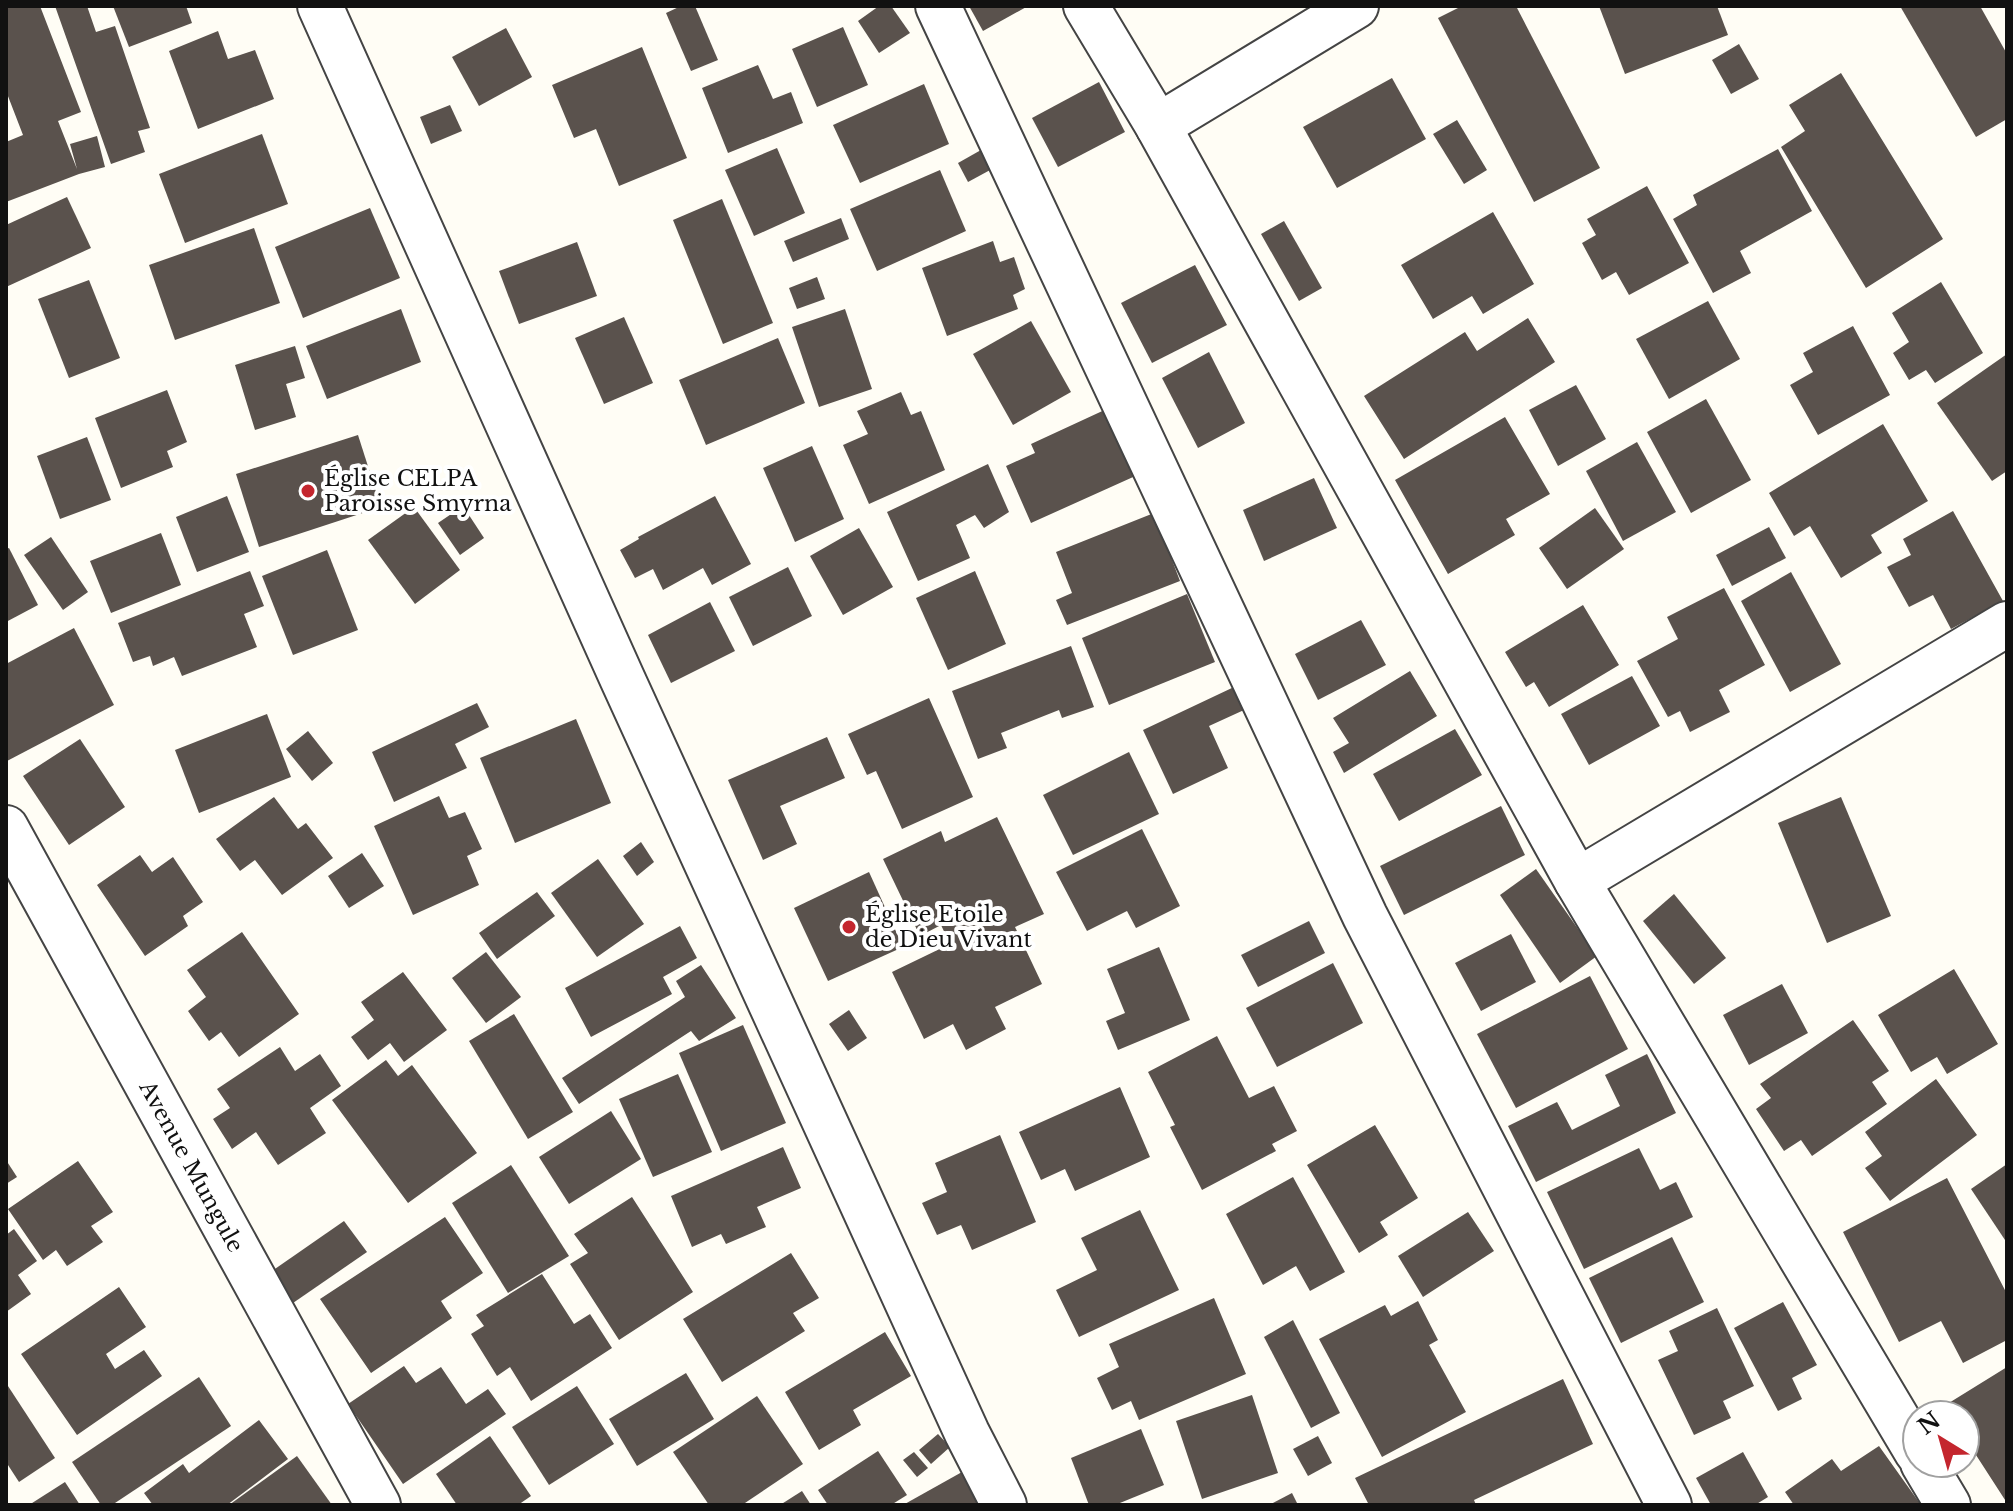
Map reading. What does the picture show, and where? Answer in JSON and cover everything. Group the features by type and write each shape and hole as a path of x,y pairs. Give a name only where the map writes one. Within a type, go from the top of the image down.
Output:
{"street":[{"path":"320,6 662,766 967,1433 1004,1505"},
{"path":"938,6 1365,916 1669,1505"},
{"path":"1086,6 1158,126 1577,881 1901,1425"},
{"path":"1158,126 1356,6"},
{"path":"1577,881 2007,624"},
{"name":"Avenue Mungule","path":"6,828 378,1505"},
{"path":"1933,1479 1948,1505"}],"building":[{"path":"6,6 40,6 81,112 58,121 77,169 70,144 97,136 105,167 6,202 6,142 23,135 6,91"},
{"path":"55,6 87,6 96,32 115,26 150,128 138,131 145,152 111,164"},
{"path":"113,6 186,6 192,23 129,47"},
{"path":"681,6 695,6 718,60 691,71 666,13"},
{"path":"879,6 891,6 910,33 879,53 858,21"},
{"path":"969,6 1028,6 983,31"},
{"path":"1462,6 1516,6 1600,168 1534,202 1438,18"},
{"path":"1599,6 1717,6 1728,35 1625,74"},
{"path":"1900,6 1980,6 2007,54 2007,119 1976,137"},
{"path":"843,27 868,85 817,107 792,49"},
{"path":"506,28 532,77 479,106 452,57"},
{"path":"218,31 228,59 255,50 274,99 198,129 169,51"},
{"path":"1739,44 1759,79 1731,94 1712,60"},
{"path":"642,47 687,158 619,186 596,129 574,138 552,85"},
{"path":"758,65 773,99 791,92 803,123 728,153 702,88"},
{"path":"1841,73 1943,239 1866,288 1781,147 1805,131 1789,105"},
{"path":"1392,78 1426,139 1337,188 1303,127"},
{"path":"1099,82 1125,132 1058,167 1032,118"},
{"path":"924,84 949,144 860,183 833,125"},
{"path":"450,105 462,131 431,144 420,117"},
{"path":"1457,120 1487,170 1464,184 1433,134"},
{"path":"262,134 288,204 185,243 159,174"},
{"path":"777,148 805,213 754,236 725,170"},
{"path":"1778,149 1812,211 1740,251 1751,273 1713,293 1673,219 1697,205 1693,195"},
{"path":"981,150 992,169 968,182 958,163"},
{"path":"940,170 966,231 877,271 850,209"},
{"path":"1647,186 1689,263 1629,295 1616,272 1602,280 1582,243 1596,235 1587,219"},
{"path":"67,197 91,248 6,287 6,225"},
{"path":"722,199 773,323 723,344 673,220"},
{"path":"370,208 400,278 303,318 275,247"},
{"path":"1493,212 1534,284 1483,314 1472,296 1433,319 1401,265"},
{"path":"841,218 849,239 793,262 784,241"},
{"path":"1284,221 1322,288 1299,301 1261,234"},
{"path":"254,228 280,303 175,340 149,265"},
{"path":"993,241 1000,262 1014,257 1025,289 1013,295 1018,309 947,336 922,268"},
{"path":"577,242 597,296 519,324 499,271"},
{"path":"1195,265 1227,325 1152,363 1121,303"},
{"path":"817,277 825,299 797,309 789,288"},
{"path":"89,280 120,358 69,378 38,299"},
{"path":"1941,282 1983,353 1935,383 1926,370 1909,380 1893,353 1909,342 1892,313"},
{"path":"1708,301 1740,359 1669,399 1636,339"},
{"path":"401,309 421,362 327,399 306,346"},
{"path":"845,309 872,389 819,407 792,327"},
{"path":"624,317 653,383 604,404 575,338"},
{"path":"1528,318 1555,362 1404,459 1364,396 1465,332 1477,351"},
{"path":"1031,321 1071,392 1013,425 973,354"},
{"path":"1853,326 1890,395 1818,435 1790,385 1813,372 1803,353"},
{"path":"778,338 805,403 706,445 679,380"},
{"path":"295,346 305,378 286,384 296,417 255,430 235,365"},
{"path":"1209,352 1245,423 1198,448 1162,378"},
{"path":"2007,354 2007,471 1992,481 1937,403"},
{"path":"1576,385 1606,439 1558,466 1529,410"},
{"path":"167,390 187,442 167,451 173,467 121,488 95,418"},
{"path":"901,392 911,415 921,411 945,470 869,504 843,445 868,434 857,411"},
{"path":"1706,399 1751,480 1691,513 1647,432"},
{"path":"1111,407 1142,473 1031,523 1006,466 1035,453 1031,444"},
{"path":"1505,417 1550,494 1506,519 1515,535 1448,574 1395,480"},
{"path":"1883,424 1928,501 1871,535 1882,553 1841,578 1810,526 1794,536 1769,493"},
{"name":"Église CELPA Paroisse Smyrna","path":"358,435 381,507 259,547 236,474"},
{"path":"87,437 111,500 60,519 37,456"},
{"path":"1637,442 1676,512 1623,541 1586,471"},
{"path":"812,446 844,519 795,542 763,468"},
{"path":"988,464 1009,512 984,528 975,515 956,525 970,558 918,581 887,512"},
{"path":"1314,478 1337,528 1264,561 1243,510"},
{"path":"227,496 249,552 197,572 176,517"},
{"path":"715,496 751,564 712,585 703,568 663,590 653,569 635,578 620,550 638,537"},
{"path":"463,506 484,538 460,555 438,523"},
{"path":"414,507 460,570 415,604 368,540"},
{"path":"1595,508 1624,549 1567,589 1539,548"},
{"path":"1953,511 2003,601 1951,629 1933,595 1909,607 1887,567 1911,555 1903,539"},
{"path":"1154,513 1180,581 1067,625 1056,600 1072,593 1056,552"},
{"path":"1769,527 1786,558 1732,586 1716,555"},
{"path":"859,528 893,587 843,615 810,556"},
{"path":"161,533 181,585 111,613 90,561"},
{"path":"51,537 88,592 63,610 24,555"},
{"path":"9,548 38,605 6,622 6,549"},
{"path":"327,550 358,630 293,655 262,576"},
{"path":"788,567 812,616 753,646 729,597"},
{"path":"250,571 264,606 244,614 257,647 182,676 174,657 153,666 150,656 133,662 118,623"},
{"path":"975,571 1006,644 948,670 916,598"},
{"path":"1791,572 1841,664 1790,692 1741,601"},
{"path":"1724,588 1765,665 1719,690 1730,712 1690,732 1680,711 1668,717 1637,661 1678,639 1667,617"},
{"path":"1187,594 1215,662 1109,705 1082,638"},
{"path":"710,602 735,651 671,683 648,635"},
{"path":"1583,605 1619,665 1549,707 1534,682 1526,687 1505,652"},
{"path":"1361,620 1386,665 1318,700 1295,654"},
{"path":"74,628 114,705 7,761 6,664"},
{"path":"1071,646 1094,707 1062,718 1059,710 1001,733 1007,748 978,759 952,691"},
{"path":"1410,671 1437,716 1344,773 1333,752 1349,743 1333,718"},
{"path":"1632,676 1660,726 1589,765 1561,714"},
{"path":"1234,687 1244,710 1209,726 1228,768 1173,794 1143,730"},
{"path":"929,698 973,797 902,829 876,771 867,775 848,734"},
{"path":"477,703 489,727 455,744 467,768 394,802 372,752"},
{"path":"267,714 291,777 199,813 175,750"},
{"path":"576,719 611,803 515,843 480,758"},
{"path":"1455,729 1482,775 1399,821 1373,774"},
{"path":"308,731 333,763 312,781 286,749"},
{"path":"827,737 845,778 780,806 797,844 763,860 728,780"},
{"path":"80,739 125,807 69,845 23,776"},
{"path":"1129,752 1159,814 1073,855 1043,795"},
{"path":"439,796 449,818 465,812 482,849 467,856 479,885 413,915 374,826"},
{"path":"274,797 298,829 306,823 333,858 282,895 255,860 240,871 216,839"},
{"path":"1841,797 1891,916 1827,943 1778,823"},
{"path":"1501,806 1525,855 1404,915 1380,866"},
{"path":"997,817 1044,914 1015,927 1042,984 995,1007 1006,1029 966,1050 953,1024 924,1039 892,972 950,944 941,925 920,936 883,859 941,831 945,842"},
{"path":"1142,829 1180,906 1136,928 1127,911 1087,931 1056,872"},
{"path":"641,842 654,862 637,876 623,856"},
{"path":"362,853 384,886 349,908 328,876"},
{"path":"140,855 152,872 173,857 203,902 183,916 188,926 145,956 97,885"},
{"path":"598,859 644,924 597,957 551,893"},
{"path":"1536,869 1597,956 1560,983 1500,895"},
{"name":"Église Etoile de Dieu Vivant","path":"869,872 903,947 828,981 794,908"},
{"path":"537,892 555,916 497,959 479,933"},
{"path":"1674,894 1726,958 1694,984 1643,921"},
{"path":"1309,921 1325,953 1258,987 1241,955"},
{"path":"680,926 697,958 663,977 672,994 591,1037 565,988"},
{"path":"242,932 299,1014 239,1057 221,1032 209,1041 188,1011 206,997 187,970"},
{"path":"1511,934 1536,982 1481,1011 1455,963"},
{"path":"1159,947 1190,1020 1118,1050 1106,1021 1125,1013 1107,969"},
{"path":"486,952 521,997 486,1023 452,978"},
{"path":"1333,963 1363,1023 1277,1067 1246,1008"},
{"path":"701,965 736,1018 699,1041 691,1031 579,1104 562,1078 685,997 676,981"},
{"path":"1954,969 1998,1044 1947,1074 1937,1057 1911,1072 1878,1015"},
{"path":"403,972 447,1030 404,1062 390,1043 368,1060 351,1037 374,1020 361,1002"},
{"path":"1590,976 1628,1049 1516,1108 1477,1034"},
{"path":"1782,984 1808,1033 1749,1065 1723,1015"},
{"path":"849,1010 867,1038 848,1051 829,1024"},
{"path":"514,1014 573,1112 528,1139 469,1041"},
{"path":"1853,1020 1889,1071 1872,1082 1887,1104 1812,1156 1801,1140 1784,1151 1756,1109 1771,1098 1760,1084"},
{"path":"743,1025 786,1123 721,1151 679,1053"},
{"path":"1217,1036 1249,1098 1274,1086 1297,1131 1272,1144 1276,1151 1202,1190 1170,1127 1175,1125 1148,1072"},
{"path":"280,1047 295,1071 320,1054 341,1086 310,1108 326,1133 278,1165 256,1132 232,1149 213,1119 230,1108 217,1089"},
{"path":"1647,1054 1676,1113 1536,1182 1508,1126 1557,1102 1572,1130 1620,1106 1605,1075"},
{"path":"386,1060 398,1076 412,1065 477,1153 408,1203 332,1100"},
{"path":"678,1074 712,1152 653,1177 619,1099"},
{"path":"1936,1079 1977,1135 1890,1201 1865,1168 1882,1156 1865,1132"},
{"path":"1120,1087 1150,1157 1075,1191 1065,1169 1041,1180 1019,1132"},
{"path":"611,1111 641,1159 569,1204 539,1157"},
{"path":"1375,1125 1418,1198 1380,1222 1388,1235 1359,1253 1307,1165"},
{"path":"1000,1135 1036,1222 972,1250 961,1225 937,1235 922,1203 947,1192 935,1163"},
{"path":"783,1147 801,1188 757,1207 766,1227 726,1244 721,1234 692,1247 671,1196"},
{"path":"1639,1148 1660,1190 1676,1182 1693,1217 1584,1269 1547,1192"},
{"path":"6,1160 17,1177 6,1184"},
{"path":"78,1161 113,1212 91,1226 103,1242 67,1266 56,1250 43,1260 8,1209"},
{"path":"2007,1164 2007,1243 1971,1189"},
{"path":"511,1165 569,1256 508,1293 452,1203"},
{"path":"1293,1177 1345,1272 1310,1291 1296,1266 1263,1285 1226,1214"},
{"path":"1947,1178 2007,1294 2007,1340 1963,1363 1941,1321 1899,1342 1843,1232"},
{"path":"632,1197 693,1292 619,1340 570,1264 588,1253 574,1234"},
{"path":"1140,1210 1179,1290 1079,1337 1056,1290 1097,1270 1081,1238"},
{"path":"1468,1212 1494,1251 1423,1297 1398,1256"},
{"path":"445,1217 483,1273 441,1301 452,1318 371,1373 320,1299"},
{"path":"344,1221 367,1252 293,1303 272,1271"},
{"path":"14,1229 37,1261 18,1275 31,1294 6,1312 6,1235"},
{"path":"1672,1237 1704,1302 1621,1343 1589,1278"},
{"path":"791,1253 819,1298 793,1313 805,1331 722,1382 683,1319"},
{"path":"542,1274 574,1324 590,1314 612,1348 531,1401 510,1367 497,1376 471,1334 484,1326 476,1315"},
{"path":"119,1287 146,1327 106,1354 115,1369 144,1350 162,1376 77,1435 21,1354"},
{"path":"1214,1298 1246,1374 1139,1420 1131,1401 1112,1410 1097,1378 1119,1367 1109,1344"},
{"path":"1418,1301 1438,1340 1429,1345 1466,1412 1382,1457 1319,1339 1385,1305 1391,1316"},
{"path":"1783,1302 1817,1365 1792,1378 1802,1399 1778,1411 1734,1328"},
{"path":"1717,1308 1754,1386 1723,1401 1731,1418 1694,1435 1658,1360 1678,1351 1669,1331"},
{"path":"1293,1320 1340,1413 1311,1428 1264,1337"},
{"path":"885,1332 911,1376 853,1410 861,1425 819,1450 785,1392"},
{"path":"404,1366 416,1383 441,1367 466,1404 488,1389 506,1414 403,1484 348,1404"},
{"path":"2007,1367 2007,1503 1981,1463 1981,1399 1955,1399"},
{"path":"686,1373 714,1419 637,1466 609,1419"},
{"path":"199,1377 231,1426 112,1505 101,1505 72,1462"},
{"path":"1563,1379 1593,1444 1474,1500 1476,1505 1369,1505 1355,1478"},
{"path":"6,1383 55,1458 19,1482 6,1462"},
{"path":"577,1386 614,1444 549,1485 512,1427"},
{"path":"1252,1395 1278,1473 1202,1499 1176,1421"},
{"path":"757,1396 803,1464 742,1505 709,1505 673,1452"},
{"path":"259,1420 288,1459 227,1505 153,1505 144,1493 183,1464 189,1473"},
{"path":"1141,1429 1164,1485 1115,1505 1089,1505 1071,1458"},
{"path":"938,1434 950,1447 931,1464 919,1450"},
{"path":"490,1436 531,1496 518,1505 457,1505 436,1474"},
{"path":"1318,1436 1332,1463 1308,1476 1293,1449"},
{"path":"1879,1446 1921,1505 1794,1505 1785,1492 1832,1459 1841,1471"},
{"path":"878,1451 907,1495 891,1505 828,1505 818,1490"},
{"path":"914,1452 928,1468 917,1477 903,1460"},
{"path":"1743,1452 1768,1497 1755,1505 1711,1505 1696,1478"},
{"path":"297,1456 332,1505 229,1505"},
{"path":"962,1472 980,1505 903,1505"},
{"path":"65,1482 80,1505 29,1505"},
{"path":"802,1491 811,1505 780,1505"},
{"path":"1292,1493 1298,1505 1269,1505"}],"place":[{"name":"Église CELPA Paroisse Smyrna","path":"308,491"},
{"name":"Église Etoile de Dieu Vivant","path":"849,927"}]}
